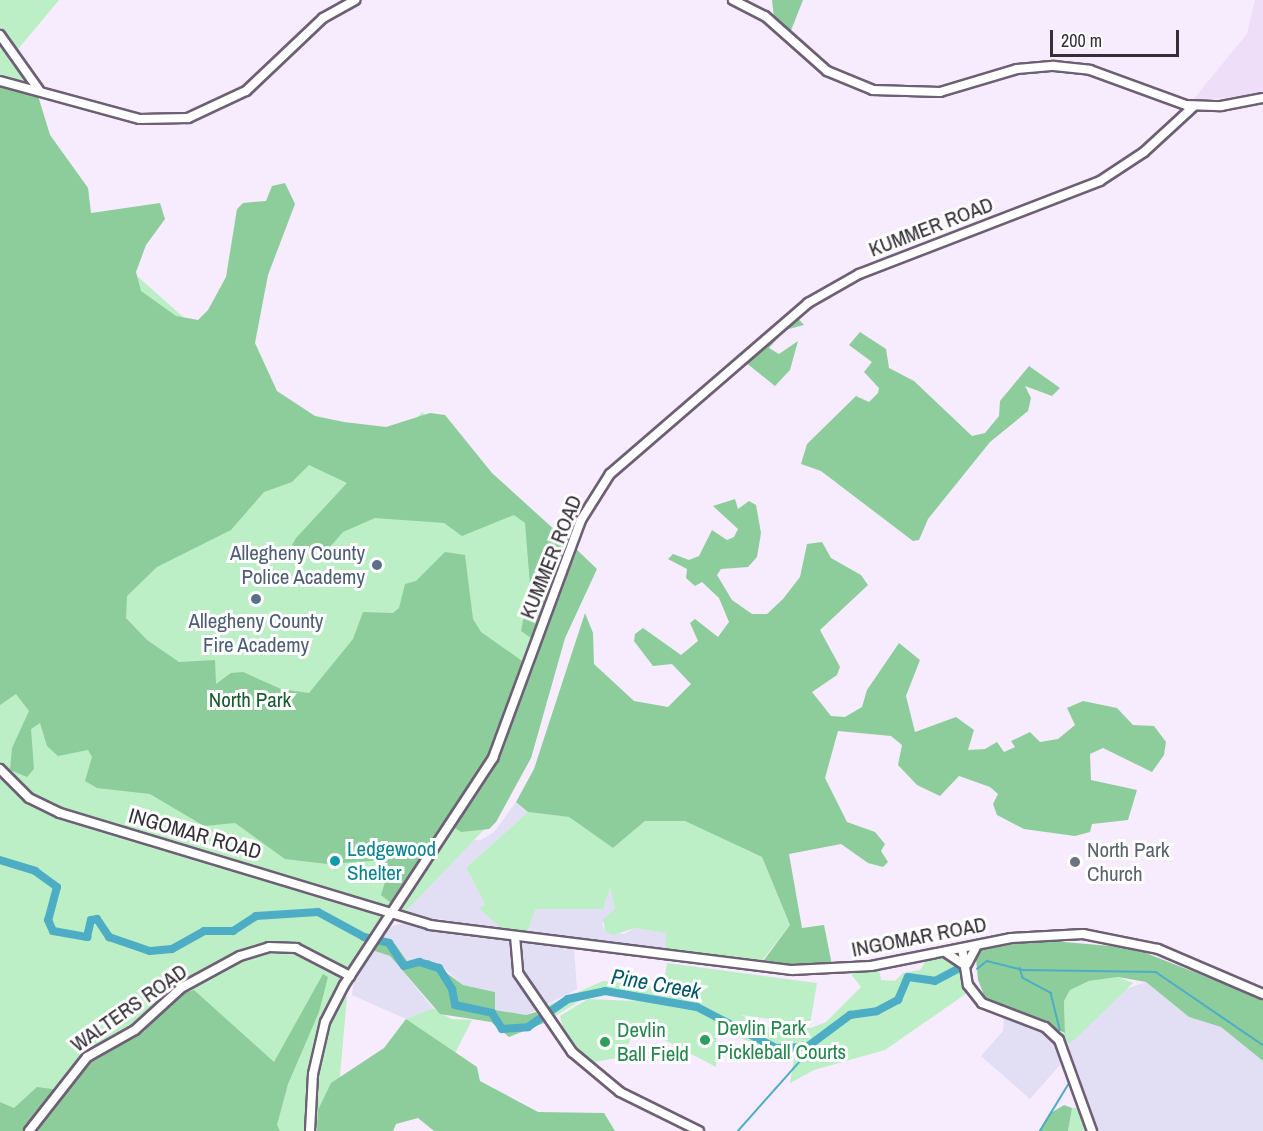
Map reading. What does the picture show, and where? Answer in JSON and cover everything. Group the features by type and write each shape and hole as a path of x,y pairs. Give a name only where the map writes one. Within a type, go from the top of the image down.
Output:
{"main road":[{"name":"INGOMAR ROAD","path":"0,769 20,791 51,809 390,915 573,944 792,970 871,966 977,945 1050,934 1114,938 1158,949 1263,994"},
{"path":"945,952 965,964 977,945"}],"street":[{"path":"0,81 147,120 195,116 252,86 323,18 355,0"},
{"path":"733,0 765,16 827,71 873,90 940,92 1025,68 1063,66 1097,73 1171,102 1194,106 1263,98"},
{"path":"0,35 39,90"},
{"path":"10,82 21,65"},
{"path":"1171,102 1176,121"},
{"name":"KUMMER ROAD","path":"310,1131 317,1051 325,1022 350,976 493,758 581,520 623,460 778,324 824,292 885,264 1100,181 1137,158 1194,106"},
{"path":"515,936 516,970 546,1020 606,1083 699,1131"},
{"name":"WALTERS ROAD","path":"29,1131 87,1057 132,1033 181,988 240,956 269,947 296,948 350,976"},
{"path":"962,948 973,990 993,1010 1056,1036 1092,1131"}],"shaded area":[{"path":"1255,0 1263,0 1263,94 1192,101 1247,34"},
{"path":"516,802 528,812 466,868 485,904 480,907 501,928 403,914 465,840 481,840 494,832"},
{"path":"610,885 615,910 602,924 605,931 624,934 635,928 667,933 665,952 527,932 536,909 602,909"},
{"path":"403,923 574,948 577,989 526,1015 494,1010 495,992 463,985 444,968 420,959 407,961 395,944 382,937 390,927"},
{"path":"374,950 390,956 433,1008 406,1019 352,995 353,985"},
{"path":"1146,982 1189,1017 1221,1027 1263,1061 1263,1131 1095,1131 1067,1057 1030,1099 981,1056 1003,1031 1004,1011 1051,1026 1071,1043 1120,991"}],"green space":[{"name":"North Park","path":"0,0 59,0 9,60 38,96 50,135 88,188 89,196 76,222 364,477 422,412 592,579 565,638 531,758 499,814 403,914 386,910 335,988 347,997 335,1131 0,1131"},
{"path":"772,0 803,0 790,33 774,18"},
{"path":"0,87 38,96 50,135 88,188 91,213 160,203 165,219 146,245 136,272 141,291 176,316 198,320 208,310 226,277 237,209 243,203 266,201 272,186 285,183 295,204 268,275 255,343 277,391 315,416 344,422 386,427 430,413 445,415 492,473 568,542 534,640 521,631 530,585 525,523 514,515 462,536 444,523 375,518 343,532 330,547 301,549 292,545 296,538 347,483 309,465 292,482 264,492 231,530 157,567 127,596 126,618 147,640 179,662 215,660 216,684 231,673 243,672 281,689 309,693 353,639 363,612 393,613 399,608 405,584 416,581 445,552 465,555 473,619 481,632 525,663 491,751 391,903 381,895 389,869 384,860 327,864 285,859 235,823 204,826 150,794 97,788 85,781 92,757 88,750 58,756 47,746 40,723 31,729 34,769 27,777 10,770 12,748 29,711 16,694 0,705"},
{"path":"793,313 804,325 785,330 769,348 779,354 798,341 790,370 775,386 740,358"},
{"path":"860,332 886,349 889,368 914,381 972,436 985,433 999,416 1000,401 1029,366 1060,388 1052,396 1025,386 1031,398 1028,411 990,442 928,519 919,540 913,541 821,471 801,464 807,444 856,396 869,402 878,393 879,388 864,372 872,362 849,345"},
{"path":"735,499 738,509 749,501 756,505 761,533 757,557 748,567 721,569 717,575 732,600 752,614 767,614 783,599 800,577 807,544 822,542 831,558 861,575 868,585 820,630 840,667 837,675 812,692 831,716 845,717 862,707 867,690 899,643 920,660 906,696 915,732 956,717 974,730 968,750 985,749 997,742 1004,752 1015,747 1011,741 1030,732 1040,742 1058,739 1075,725 1067,708 1083,701 1117,708 1133,725 1154,726 1166,742 1164,755 1152,772 1103,748 1090,754 1091,780 1137,790 1128,820 1092,824 1090,832 1075,836 1024,829 997,815 993,804 998,794 990,787 959,776 940,796 917,785 898,765 902,745 891,736 838,731 825,778 847,822 875,832 885,844 881,851 888,862 883,867 868,863 841,844 789,854 802,928 824,925 833,970 758,968 790,925 762,857 685,821 645,821 613,848 569,817 528,812 516,802 534,769 585,613 593,633 594,664 634,701 668,707 691,684 672,664 653,666 634,641 635,634 643,628 681,655 698,641 690,623 695,619 718,637 729,622 719,598 702,582 695,586 686,578 687,569 668,559 673,554 689,560 699,556 712,530 727,540 734,537 738,529 713,506"},
{"path":"574,547 597,569 565,638 531,758 496,822 489,829 461,832 452,826 501,750"},
{"path":"528,812 569,817 613,848 645,821 686,821 762,857 790,925 760,963 665,952 666,933 635,928 613,935 605,931 603,919 615,909 610,887 603,909 536,909 527,932 501,928 479,908 485,904 466,868"},
{"path":"382,937 395,944 407,961 429,960 463,985 495,992 495,1010 526,1015 536,1012 544,1023 509,1037 491,1022 440,1014 390,956 372,950"},
{"path":"1041,940 1133,948 1263,999 1263,1061 1221,1027 1189,1017 1146,982 1118,977 1089,981 1070,990 1064,1001 1065,1033 986,1000 978,980 976,959 981,949"},
{"path":"946,956 957,963 967,993 885,1050 814,1070 790,1083 795,1052 776,1052 717,1029 716,1067 638,1026 621,1057 590,1063 564,1033 560,1016 588,999 636,1001 596,991 550,1019 542,1008 603,981 659,987 664,983 667,963 817,983 810,1025 741,1015 769,1027 811,1028 826,1022 861,987 847,969 878,965 881,980 895,981 903,973 920,970 926,961"},
{"path":"323,974 328,977 319,1012 288,1084 277,1125 280,1131 0,1131 0,1102 14,1108 37,1087 67,1091 86,1065 145,1031 166,999 194,990 274,1062"},
{"path":"1118,977 1133,983 1071,1043 1064,1041 1057,1033 1065,1033 1064,1000 1070,990 1089,981"},
{"path":"433,1008 451,1019 472,1020 455,1053 406,1019"},
{"path":"406,1019 477,1067 480,1081 538,1112 604,1113 615,1131 434,1131 418,1118 396,1124 393,1131 317,1131 318,1110 331,1083 384,1048"},
{"path":"1064,1105 1072,1108 1068,1131 1039,1131 1049,1114"},
{"path":"1084,1107 1092,1131 1068,1131 1072,1108"}],"waterway":[{"name":"Pine Creek","path":"0,860 35,871 57,887 48,920 53,931 87,937 91,920 97,919 109,937 150,951 172,949 204,931 233,931 256,916 318,912 364,937 389,943 404,966 419,962 439,968 452,989 455,1005 492,1013 502,1029 528,1027 568,999 605,991 697,1007 776,1048 807,1047 850,1015 877,1011 898,1000 908,977 935,981 956,970"},
{"name":"Pine Creek","path":"977,969 987,961 1024,970 1156,972 1263,1045"},
{"path":"1020,968 1023,978 1051,993 1060,1030"},
{"path":"738,1131 816,1043"},
{"path":"1040,1131 1068,1085"}],"place":[{"name":"Allegheny County Police Academy","path":"377,565"},
{"name":"Allegheny County Fire Academy","path":"256,599"},
{"name":"Ledgewood Shelter","path":"335,861"},
{"name":"North Park Church","path":"1075,862"},
{"name":"Devlin Park Pickleball Courts","path":"705,1040"},
{"name":"Devlin Ball Field","path":"605,1042"}]}
